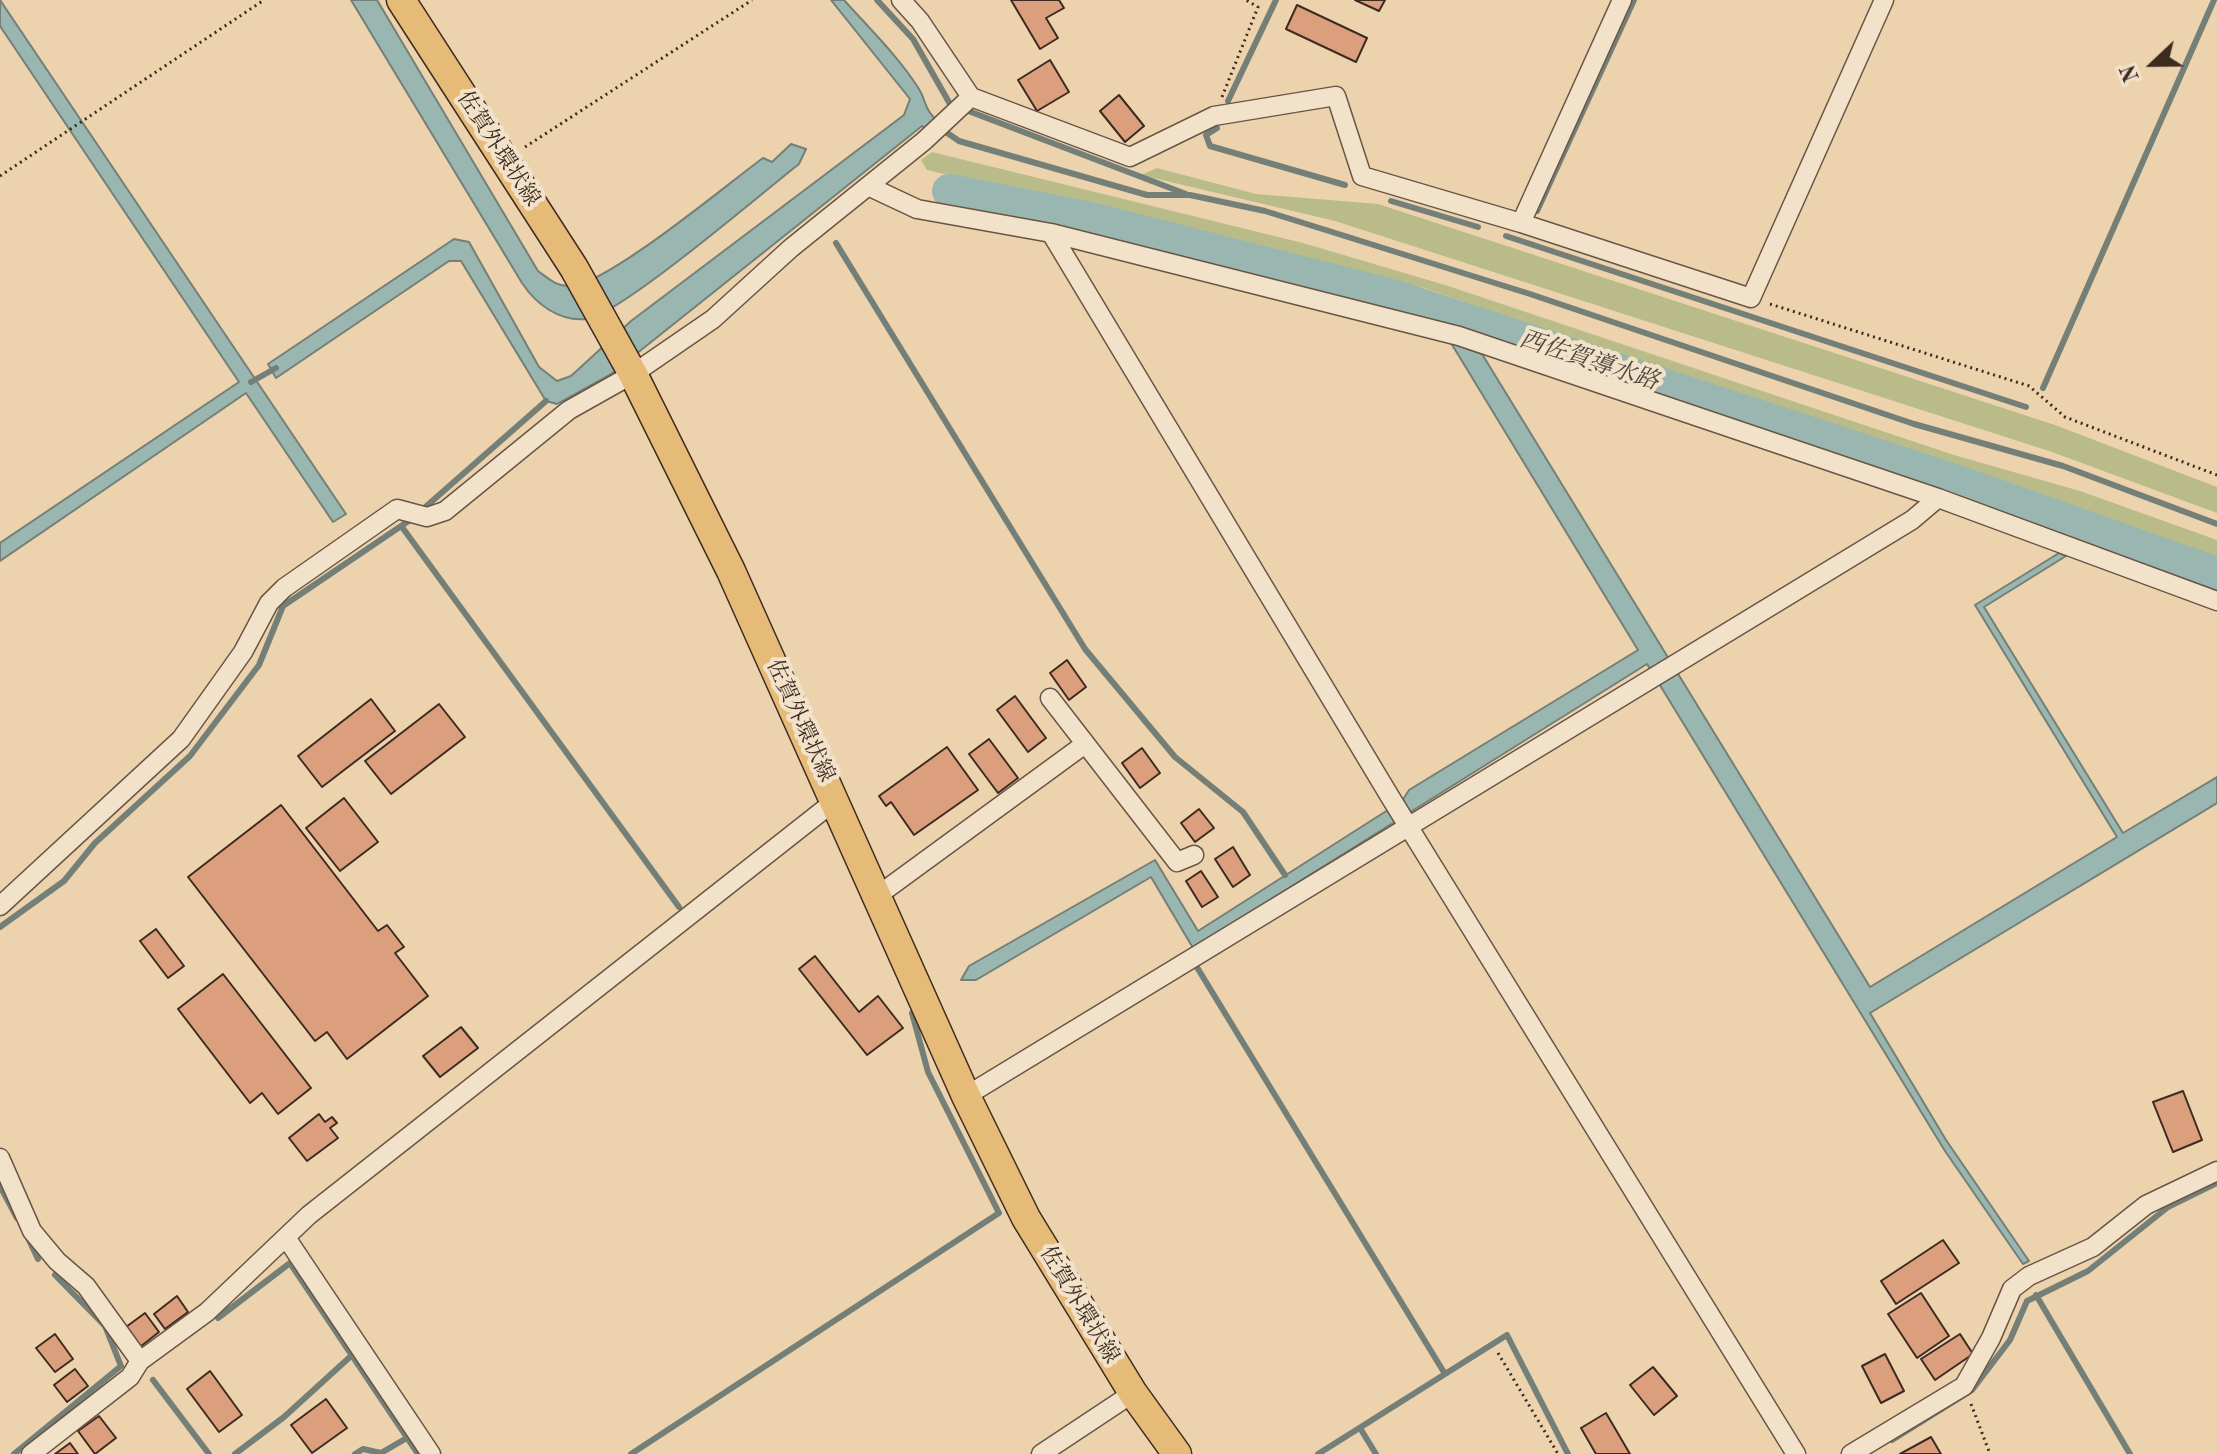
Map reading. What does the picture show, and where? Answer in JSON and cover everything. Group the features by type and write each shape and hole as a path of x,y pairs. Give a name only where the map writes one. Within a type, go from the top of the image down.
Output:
{"main road":[{"name":"佐賀外環状線","path":"401,0 574,268 633,374 731,571 966,1096 1026,1218 1133,1393 1177,1454"}],"street":[{"path":"901,0 920,21 971,97 1130,157 1214,116 1336,96 1362,176 1521,223 1751,298 1884,0"},
{"path":"1521,223 1622,0"},
{"path":"0,906 181,739 243,652 269,603 284,588 397,509 427,517 445,511 569,410 633,374 713,319 791,248 924,141 971,97"},
{"path":"868,186 917,209 1051,233 1459,336 1938,498 2217,601"},
{"path":"1051,233 1392,800 1796,1454"},
{"path":"966,1096 1912,520 1938,498"},
{"path":"1050,698 1177,862 1194,855"},
{"path":"877,896 1085,744"},
{"path":"31,1454 130,1377 140,1361 207,1312 322,1205 836,800"},
{"path":"0,1158 32,1231 57,1261 86,1286 140,1361"},
{"path":"1851,1454 1964,1386 1991,1338 2012,1289 2029,1276 2093,1247 2146,1205 2217,1171"},
{"path":"287,1239 431,1454"},
{"path":"1041,1454 1133,1393"}],"path":[{"path":"0,176 264,0"},
{"path":"505,159 752,0"},
{"path":"1214,116 1258,7 1246,0"},
{"path":"1751,298 2029,386 2065,417 2217,475"},
{"path":"1498,1353 1558,1454"},
{"path":"1971,1404 1990,1454"}],"green space":[{"path":"932,152 1303,243 1445,285 1954,455 2080,491 2217,540 2217,562 1424,288 927,170 921,160"},
{"path":"1157,168 1256,194 1378,204 2055,425 2217,487 2217,513 2052,452 1335,221 1141,175"}],"water":[{"path":"0,0 346,514 333,522 246,393 0,561 0,543 239,382 0,26"},
{"path":"351,0 377,0 538,271 561,285 571,286 588,281 611,269 763,158 772,162 791,144 806,149 799,164 629,297 587,319 567,318 541,304 522,283"},
{"path":"831,0 844,0 883,43 911,77 937,121 927,130 922,126 611,374 557,404 546,401 461,261 449,261 276,378 268,364 454,239 469,242 539,367 557,381 571,376 631,321 904,115 910,99"},
{"path":"1451,343 1482,354 1870,987 2117,837 1975,605 2059,553 2066,556 1984,607 2123,833 2217,777 2217,803 1870,1013 1946,1140 2029,1261 2023,1264 1945,1151 1647,664 1193,948 1151,877 976,980 961,980 969,966 1155,860 1198,931 1402,801 1409,790 1638,650"}],"building":[{"path":"1011,0 1059,0 1064,8 1046,18 1058,38 1040,49"},
{"path":"1355,0 1385,0 1379,11"},
{"path":"1297,5 1367,38 1356,62 1286,29"},
{"path":"1050,60 1069,92 1037,111 1018,80"},
{"path":"1119,95 1144,126 1125,142 1100,111"},
{"path":"1067,660 1086,687 1069,700 1050,673"},
{"path":"1015,696 1046,738 1028,752 997,710"},
{"path":"371,699 395,731 322,787 298,756"},
{"path":"439,704 465,737 391,794 365,761"},
{"path":"989,739 1018,778 998,793 969,754"},
{"path":"947,747 978,790 914,835 891,802 886,806 879,796"},
{"path":"1142,748 1160,773 1140,788 1122,763"},
{"path":"344,798 378,842 340,871 306,828"},
{"path":"281,805 378,931 387,925 404,947 395,953 428,996 347,1059 327,1032 315,1041 188,877"},
{"path":"1199,809 1214,828 1195,842 1181,823"},
{"path":"1233,847 1250,875 1233,887 1215,859"},
{"path":"1201,871 1218,897 1202,907 1186,881"},
{"path":"156,929 184,966 168,978 140,941"},
{"path":"815,956 859,1012 878,996 903,1028 867,1055 799,969"},
{"path":"223,974 311,1088 278,1114 262,1093 250,1103 178,1009"},
{"path":"461,1027 478,1048 440,1077 423,1056"},
{"path":"2183,1091 2202,1140 2173,1152 2153,1102"},
{"path":"319,1114 325,1122 332,1117 337,1123 330,1128 338,1138 307,1161 289,1138"},
{"path":"1943,1240 1959,1263 1896,1304 1881,1281"},
{"path":"1921,1293 1949,1336 1917,1358 1888,1314"},
{"path":"177,1296 188,1312 165,1329 154,1314"},
{"path":"145,1313 159,1332 140,1347 126,1327"},
{"path":"55,1334 73,1359 55,1372 36,1348"},
{"path":"1960,1334 1973,1354 1935,1380 1921,1359"},
{"path":"1885,1354 1904,1391 1881,1403 1862,1366"},
{"path":"1653,1367 1677,1396 1654,1415 1630,1385"},
{"path":"75,1369 88,1386 67,1402 54,1385"},
{"path":"210,1371 242,1415 219,1432 187,1389"},
{"path":"326,1399 347,1428 312,1453 291,1425"},
{"path":"1606,1413 1630,1454 1596,1454 1581,1428"},
{"path":"99,1416 116,1438 95,1454 78,1431"},
{"path":"1931,1437 1941,1454 1900,1454"},
{"path":"70,1443 78,1454 55,1454"}],"waterway":[{"path":"877,0 913,39 950,104 1186,194"},
{"path":"1228,101 1276,0"},
{"path":"1537,211 1634,0"},
{"path":"2043,388 2214,0"},
{"path":"940,128 959,141 1147,195 1190,195 1265,211 1530,294 1914,424 2063,466 2217,524"},
{"path":"1217,128 1206,135 1210,146 1345,185"},
{"name":"西佐賀導水路","path":"949,191 1086,218 1392,296 1966,485 2217,574"},
{"path":"1391,201 1478,227"},
{"path":"1506,236 2026,407"},
{"path":"836,243 1085,649 1175,757 1243,812 1285,875"},
{"path":"251,382 276,368"},
{"path":"422,510 546,401"},
{"path":"0,927 64,881 95,843 190,756 259,665 283,606 413,518"},
{"path":"402,527 679,907"},
{"path":"1195,964 1445,1374"},
{"path":"631,1454 999,1213 928,1072 912,1013"},
{"path":"1892,1440 1972,1390 2010,1340 2027,1301 2088,1271 2168,1207 2217,1183"},
{"path":"0,1186 17,1218"},
{"path":"28,1238 38,1259"},
{"path":"218,1318 290,1263 418,1454"},
{"path":"14,1454 121,1366 105,1326 55,1275"},
{"path":"2036,1295 2130,1454"},
{"path":"1318,1454 1507,1335 1568,1454"},
{"path":"235,1454 284,1417 351,1356"},
{"path":"153,1380 209,1454"},
{"path":"1360,1428 1376,1454"},
{"path":"355,1454 363,1449 381,1453 405,1439"}]}
